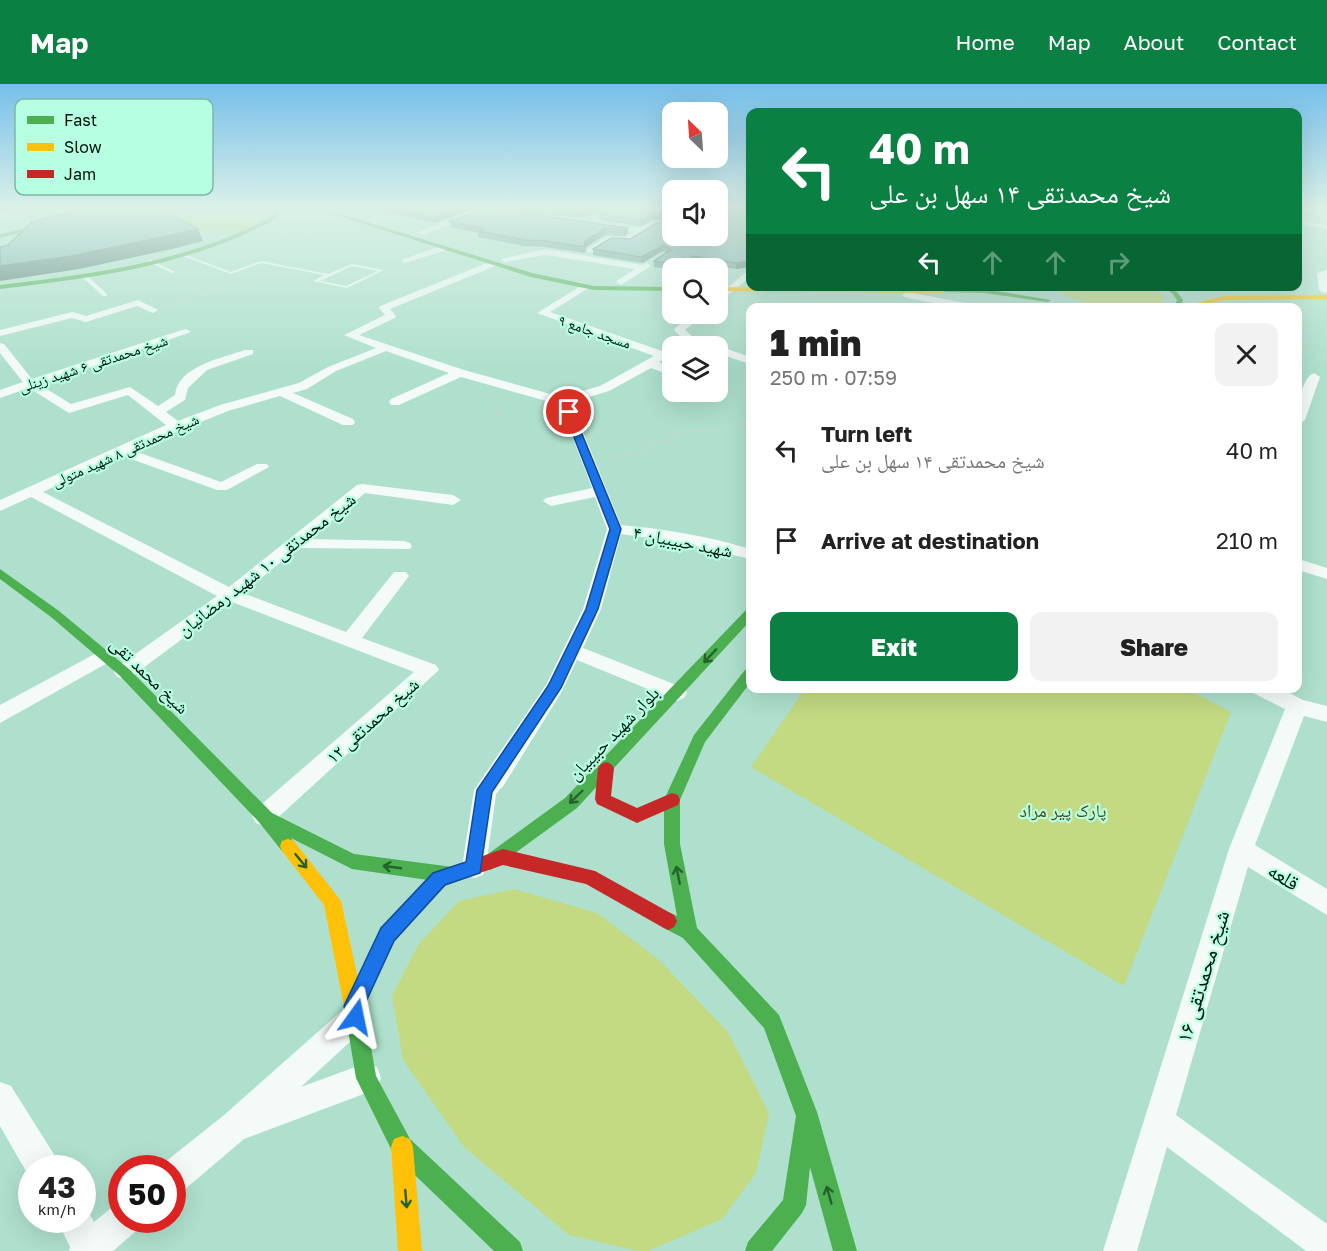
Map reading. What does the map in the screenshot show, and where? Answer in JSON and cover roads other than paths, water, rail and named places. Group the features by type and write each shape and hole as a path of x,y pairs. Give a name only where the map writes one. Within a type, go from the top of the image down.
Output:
{"main road":[{"path":"0,286 83,275 138,263"},
{"path":"503,263 587,286 662,289"},
{"path":"505,263 597,282 662,283"},
{"path":"881,291 941,291"},
{"path":"1011,291 1050,303"},
{"path":"1038,291 1052,303"},
{"path":"1172,291 1180,300 1179,303"},
{"path":"1191,303 1221,292 1326,292"},
{"name":"شیخ محمد تقی","path":"0,573 55,614 124,672 264,816"},
{"name":"بلوار شهید حبیبیان","path":"482,865 571,803 746,617"},
{"path":"689,932 672,844 672,800 699,739 746,678"},
{"path":"606,768 603,799 637,816 672,800"},
{"path":"264,816 352,861 450,875"},
{"path":"264,816 332,901 355,1011 366,1078 402,1147 511,1251"},
{"path":"355,1011 387,935 440,879 503,857 589,877 689,932 772,1022 806,1112 845,1251"},
{"path":"757,1251 794,1205 806,1112"},
{"path":"402,1147 410,1251"}],"street":[{"path":"495,263 384,308 391,316 349,335 460,373 561,401 588,395 662,356"},
{"path":"615,263 643,268"},
{"path":"621,282 650,263"},
{"path":"1326,292 1322,273 1327,273"},
{"name":"مسجد جامع ۹","path":"587,286 542,313 662,350"},
{"path":"903,303 909,292 955,303"},
{"path":"0,333 72,315 86,319 138,303 153,310"},
{"path":"686,336 679,330 687,324"},
{"name":"شیخ محمدتقی ۶ شهید زینلی","path":"0,394 186,332"},
{"path":"1,348 30,384 69,409 130,390 175,425"},
{"name":"شیخ محمدتقی ۸ شهید متولی","path":"0,506 175,425 224,408 303,386 332,369 385,348"},
{"path":"158,412 181,397 182,387 203,368 249,352"},
{"path":"728,353 746,360"},
{"path":"650,363 662,368"},
{"path":"395,402 460,373"},
{"path":"1302,374 1321,379 1302,413"},
{"path":"282,392 348,422"},
{"path":"482,865 485,790 496,778 554,688 592,609 615,529 569,412 561,401"},
{"path":"120,450 222,487 262,467"},
{"name":"شیخ محمدتقی ۱۰ شهید رمضانیان","path":"124,672 230,595 362,488 453,500"},
{"path":"551,501 600,491"},
{"name":"شیخ محمدتقی ۱۲","path":"32,492 230,595 429,670 264,816"},
{"name":"شهید حبیبیان ۴","path":"615,529 673,535 717,544 746,554"},
{"path":"294,543 404,546"},
{"path":"1302,565 1327,574"},
{"path":"350,640 400,576"},
{"path":"572,651 676,693"},
{"path":"0,716 104,656"},
{"path":"1270,693 1297,706 1327,714"},
{"name":"شیخ محمدتقی ۱۶","path":"1120,1251 1241,849 1297,706"},
{"name":"قلعه","path":"1241,849 1327,903"},
{"path":"186,1167 234,1127 355,1011"},
{"path":"234,1127 366,1078"},
{"path":"0,1097 35,1155"},
{"path":"1159,1122 1327,1245"},
{"path":"83,1239 108,1227"}],"lane":[{"path":"155,263 173,272"},
{"path":"206,263 231,273 257,263"},
{"path":"269,263 328,275 352,265 382,270 347,287 315,281 328,275"},
{"path":"83,275 105,295"}],"park label":[{"name":"پارک پیر مراد","path":"1063,810"}]}
